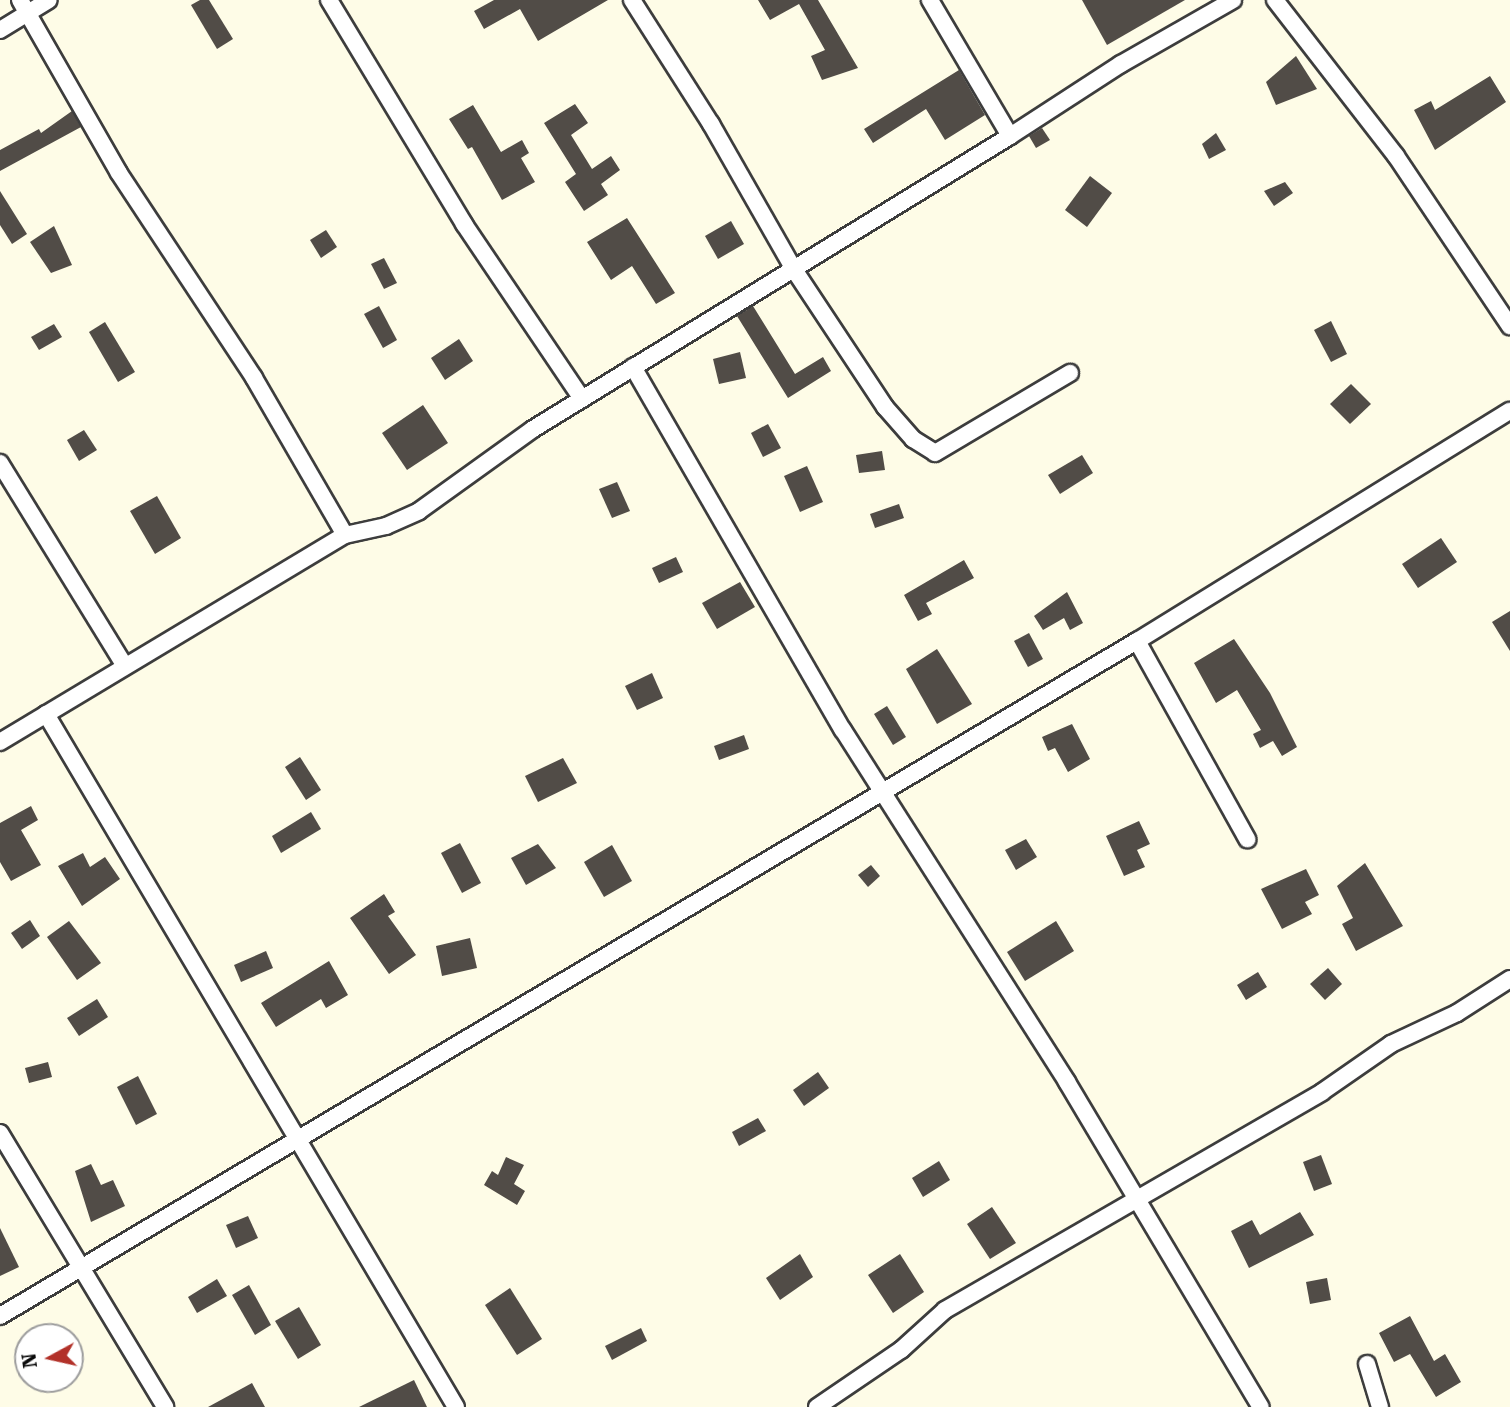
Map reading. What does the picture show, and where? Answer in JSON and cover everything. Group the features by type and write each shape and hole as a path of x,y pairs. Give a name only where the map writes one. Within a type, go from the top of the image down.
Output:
{"street":[{"path":"0,30 23,7 49,0"},
{"path":"329,0 464,224 582,399"},
{"path":"632,0 711,124 793,268 885,407 913,439 935,453 1070,373"},
{"path":"930,0 1010,136"},
{"path":"0,742 345,535 386,526 419,512 582,399 1010,136 1121,64 1233,0"},
{"path":"1275,0 1396,156 1510,326"},
{"path":"23,7 119,173 254,378 345,535"},
{"path":"633,367 760,592 1137,1201 1261,1407"},
{"path":"0,1316 295,1137 1137,641 1510,411"},
{"path":"0,463 125,666"},
{"path":"1137,641 1247,839"},
{"path":"46,714 456,1407"},
{"path":"817,1407 901,1350 945,1310 1322,1092 1391,1044 1457,1013 1510,979"},
{"path":"0,1133 78,1268 165,1407"},
{"path":"1367,1364 1380,1407"}],"building":[{"path":"200,0 209,0 233,39 217,49 191,5"},
{"path":"494,0 608,0 538,41 520,9 484,29 474,11"},
{"path":"758,0 818,0 858,68 822,80 811,56 825,50 799,4 770,20"},
{"path":"1082,0 1185,0 1107,45"},
{"path":"1296,56 1317,89 1276,105 1266,82"},
{"path":"959,70 985,115 945,140 926,109 873,143 864,129"},
{"path":"1490,76 1506,102 1435,150 1414,110 1431,101 1435,110"},
{"path":"575,104 588,123 571,135 592,169 611,156 620,170 601,184 608,195 584,211 565,182 576,174 544,123"},
{"path":"473,105 501,152 522,140 529,153 521,158 535,182 502,200 472,147 468,149 449,119"},
{"path":"72,111 81,127 0,171 0,150 39,129 41,133"},
{"path":"1042,128 1050,140 1036,148 1029,136"},
{"path":"1216,133 1226,150 1209,159 1202,144"},
{"path":"1090,176 1112,193 1087,227 1065,210"},
{"path":"1285,182 1293,193 1274,206 1264,191"},
{"path":"0,191 27,234 12,244 0,225"},
{"path":"627,218 675,293 656,304 632,266 611,280 587,242"},
{"path":"731,221 744,244 718,259 705,236"},
{"path":"54,226 72,265 51,273 30,242"},
{"path":"326,230 337,247 321,258 310,240"},
{"path":"384,258 397,283 384,289 371,264"},
{"path":"379,306 397,340 383,348 364,314"},
{"path":"753,306 795,374 823,357 831,371 788,398 737,316"},
{"path":"1331,321 1347,354 1331,362 1314,330"},
{"path":"105,322 135,372 118,382 89,332"},
{"path":"54,324 62,337 39,350 31,337"},
{"path":"459,339 473,361 445,380 431,358"},
{"path":"740,352 746,378 719,384 713,359"},
{"path":"1351,384 1371,404 1350,424 1330,404"},
{"path":"423,405 448,443 407,470 382,433"},
{"path":"768,424 781,448 763,457 751,433"},
{"path":"84,430 97,450 79,461 67,440"},
{"path":"882,451 885,470 859,473 856,455"},
{"path":"1082,455 1093,473 1060,494 1048,475"},
{"path":"807,466 823,502 800,512 784,476"},
{"path":"617,482 630,511 612,518 599,489"},
{"path":"157,496 181,538 155,554 130,511"},
{"path":"899,504 904,518 875,528 870,514"},
{"path":"1441,538 1457,562 1418,588 1402,564"},
{"path":"676,557 683,572 659,583 652,568"},
{"path":"964,560 974,578 926,603 932,614 918,621 904,595"},
{"path":"740,582 755,607 717,629 702,603"},
{"path":"1067,592 1083,623 1070,630 1064,618 1043,630 1034,616"},
{"path":"1510,611 1510,651 1492,622"},
{"path":"1029,633 1043,659 1028,667 1014,641"},
{"path":"1234,639 1270,693 1297,747 1282,756 1273,741 1260,748 1253,734 1261,730 1237,690 1216,703 1194,663"},
{"path":"937,649 972,704 937,724 906,669"},
{"path":"652,673 663,698 637,710 625,686"},
{"path":"887,706 906,737 893,745 874,714"},
{"path":"1072,724 1090,759 1068,772 1055,748 1048,751 1042,737"},
{"path":"744,735 749,749 719,760 714,746"},
{"path":"300,757 321,790 306,800 285,767"},
{"path":"563,758 577,783 538,802 525,776"},
{"path":"31,806 38,820 21,830 41,865 11,881 0,862 0,823"},
{"path":"311,812 321,829 281,853 272,836"},
{"path":"1139,821 1150,844 1137,850 1145,867 1124,876 1106,836"},
{"path":"1026,839 1037,857 1016,870 1005,850"},
{"path":"460,843 481,883 462,893 441,853"},
{"path":"538,844 556,868 526,885 511,858"},
{"path":"612,845 632,881 604,897 584,862"},
{"path":"83,853 90,867 105,857 120,879 82,906 58,866"},
{"path":"1365,863 1403,926 1356,951 1342,924 1353,918 1337,886"},
{"path":"871,865 880,876 868,887 858,875"},
{"path":"1306,869 1319,895 1305,902 1312,914 1282,929 1261,889"},
{"path":"384,894 395,912 388,916 416,955 389,974 350,918"},
{"path":"30,920 40,936 22,949 11,933"},
{"path":"69,921 101,963 77,980 47,937"},
{"path":"1056,921 1074,951 1025,981 1007,952"},
{"path":"470,938 477,968 442,976 436,946"},
{"path":"266,951 273,968 241,982 234,965"},
{"path":"329,961 348,995 326,1008 321,999 276,1027 261,1003"},
{"path":"1328,968 1342,984 1325,1000 1310,984"},
{"path":"1258,972 1267,987 1246,1000 1237,985"},
{"path":"97,999 108,1017 79,1036 67,1018"},
{"path":"48,1062 52,1077 29,1083 25,1068"},
{"path":"818,1072 829,1088 804,1106 793,1090"},
{"path":"138,1076 157,1114 136,1125 117,1087"},
{"path":"758,1118 766,1131 739,1146 732,1132"},
{"path":"1321,1155 1332,1184 1314,1191 1303,1162"},
{"path":"506,1157 524,1165 514,1184 525,1191 517,1205 484,1185 492,1171 498,1175"},
{"path":"939,1161 950,1180 923,1197 912,1178"},
{"path":"91,1164 101,1185 113,1180 125,1206 91,1222 75,1171"},
{"path":"992,1207 1016,1243 990,1259 967,1224"},
{"path":"1300,1212 1314,1235 1249,1268 1231,1231 1252,1220 1260,1235"},
{"path":"248,1216 258,1238 236,1248 226,1225"},
{"path":"0,1228 19,1267 0,1276"},
{"path":"800,1254 813,1277 780,1300 766,1278"},
{"path":"900,1254 924,1292 893,1313 868,1275"},
{"path":"1327,1278 1331,1300 1310,1304 1306,1282"},
{"path":"217,1279 227,1296 197,1313 188,1297"},
{"path":"249,1285 271,1325 255,1335 232,1295"},
{"path":"510,1288 542,1339 517,1355 485,1305"},
{"path":"299,1307 321,1345 298,1359 275,1321"},
{"path":"1410,1316 1434,1361 1445,1354 1461,1382 1436,1397 1410,1354 1394,1362 1379,1333"},
{"path":"641,1328 647,1341 612,1360 605,1346"},
{"path":"414,1380 427,1407 359,1407"},
{"path":"252,1383 265,1407 208,1407"}]}
